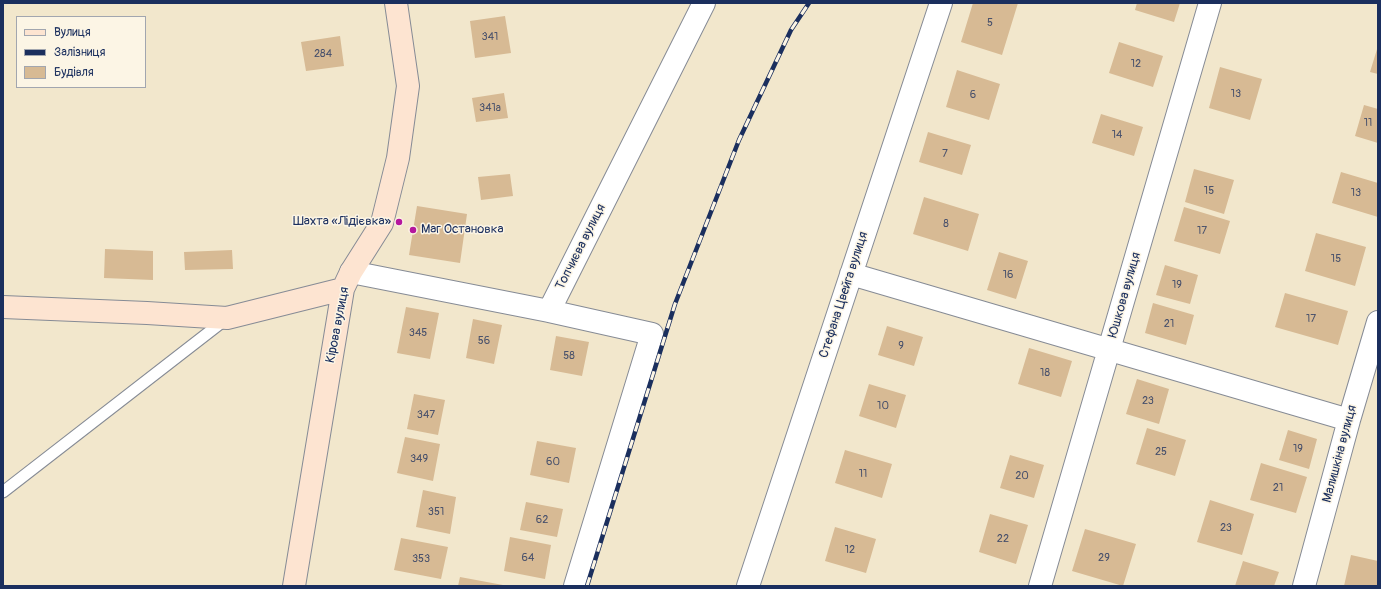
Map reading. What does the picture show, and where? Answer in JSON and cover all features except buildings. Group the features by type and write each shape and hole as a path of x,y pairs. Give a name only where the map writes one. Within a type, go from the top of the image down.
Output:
{"main road":[{"name":"Кірова вулиця","path":"294,586 347,281 382,223 398,158 408,86 396,3"},
{"path":"3,307 227,318 347,281"}],"street":[{"name":"Топчиєва вулиця","path":"549,311 704,3"},
{"name":"Стефана Цвейга вулиця","path":"748,586 941,3"},
{"name":"Юшкова вулиця","path":"1040,586 1210,3"},
{"path":"851,274 1349,420"},
{"path":"347,281 549,311 652,334 575,586"},
{"name":"Малишкіна вулиця","path":"1304,586 1349,420 1378,322"}],"lane":[{"path":"3,492 227,318"}],"railway":[{"path":"587,586 675,304 739,140 791,30 809,3"}],"place":[{"name":"Шахта «Лідієвка»","path":"399,222"},
{"name":"Маг Остановка","path":"413,230"}]}
